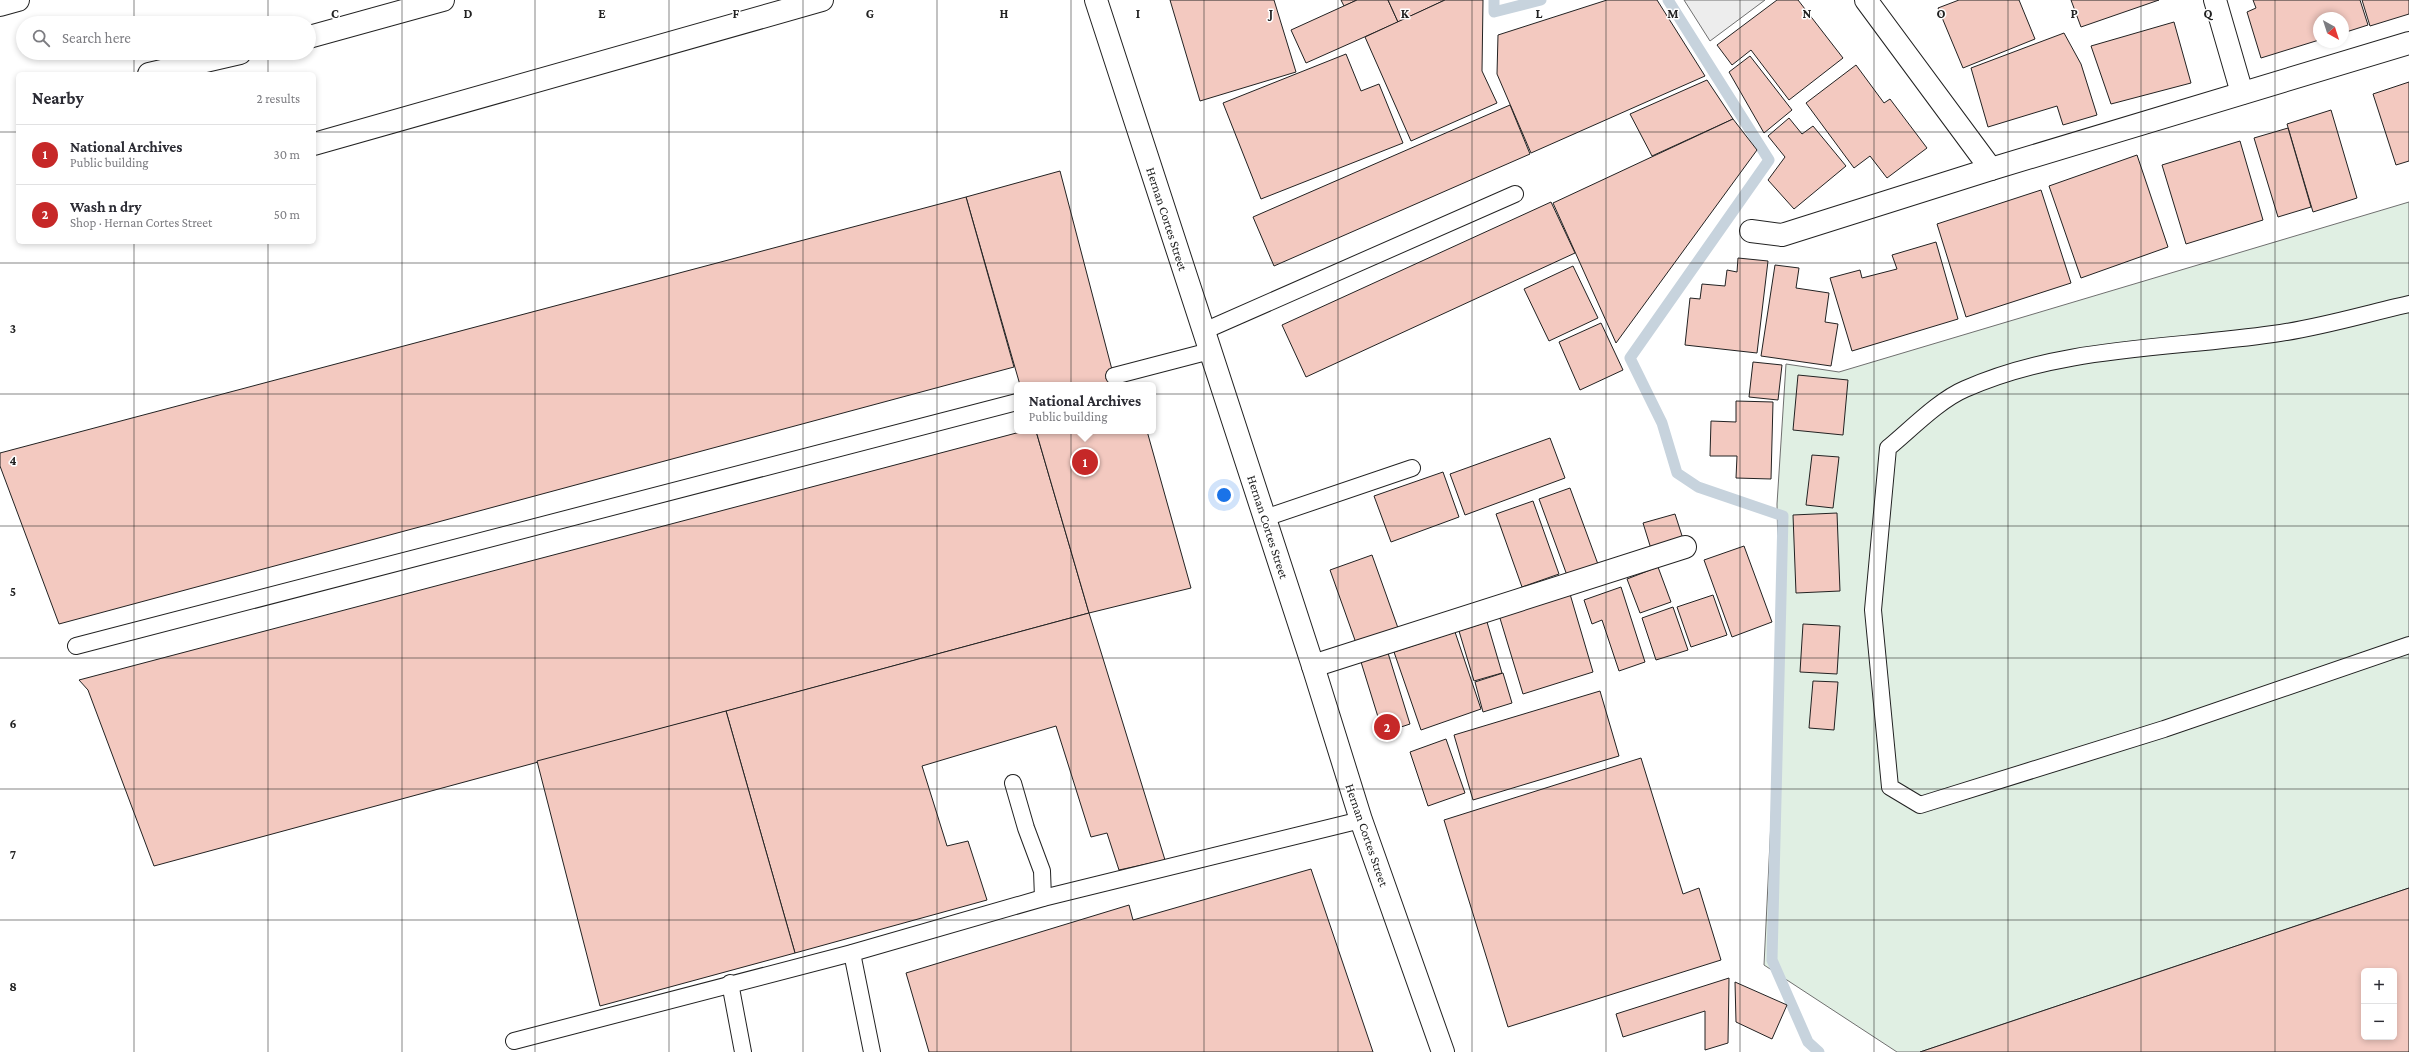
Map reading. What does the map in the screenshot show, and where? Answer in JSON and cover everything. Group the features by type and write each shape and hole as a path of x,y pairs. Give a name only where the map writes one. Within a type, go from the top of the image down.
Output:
{"street":[{"path":"0,5 18,0"},
{"path":"316,35 443,0"},
{"path":"316,143 822,0"},
{"name":"Hernan Cortes Street","path":"1096,0 1313,666 1361,820 1444,1052"},
{"path":"1866,0 1991,169"},
{"path":"2215,0 2242,93"},
{"path":"1751,231 1782,235 1991,169 2409,43"},
{"path":"158,72 210,60"},
{"path":"1313,666 1685,547"}],"lane":[{"path":"1114,376 1207,341 1515,194"},
{"path":"2409,304 2275,334 2065,358 2009,372 1963,390 1927,415 1888,448 1873,610 1890,787 1920,805 2164,729 2409,645"},
{"path":"76,646 1014,403"},
{"path":"1265,518 1412,468"},
{"path":"1013,783 1026,828 1042,871 1043,898"},
{"path":"514,1042 730,983 852,953 1043,898 1361,820"},
{"path":"852,953 872,1052"},
{"path":"730,983 743,1052"}],"green space":[{"path":"2409,202 2409,888 1920,1052 1897,1052 1764,965 1780,636 1777,504 1786,364 1839,372"}],"shaded area":[{"path":"1684,0 1765,0 1710,41"}],"building":[{"path":"1170,0 1274,0 1296,72 1200,101"},
{"path":"1341,0 1357,0 1344,6"},
{"path":"1357,0 1388,0 1398,22 1306,63 1291,30"},
{"path":"1388,0 1445,0 1398,22"},
{"path":"1445,0 1483,0 1482,71 1497,103 1411,141 1365,37"},
{"path":"1607,0 1657,0 1705,76 1531,153 1497,74 1498,35"},
{"path":"1777,0 1798,0 1843,58 1789,100 1751,50 1732,65 1717,45"},
{"path":"1959,0 2019,0 2035,39 1963,68 1938,8"},
{"path":"2071,0 2159,0 2081,27"},
{"path":"2253,0 2360,0 2368,25 2349,31 2349,12 2313,12 2313,42 2261,58 2247,12 2256,8"},
{"path":"2362,0 2409,0 2409,14 2370,26"},
{"path":"2174,22 2191,83 2111,104 2091,46"},
{"path":"2064,33 2081,64 2097,115 2063,125 2057,106 1988,127 1971,68"},
{"path":"1346,54 1361,91 1379,84 1403,143 1261,199 1223,103"},
{"path":"1750,56 1792,110 1764,133 1729,72"},
{"path":"1856,65 1884,103 1890,99 1927,148 1887,178 1870,156 1854,168 1806,103"},
{"path":"1707,80 1733,119 1652,156 1630,114"},
{"path":"2409,82 2409,161 2396,165 2373,94"},
{"path":"1510,105 1530,154 1274,266 1253,217"},
{"path":"2331,110 2357,198 2313,212 2287,124"},
{"path":"1789,118 1802,134 1813,126 1846,166 1794,209 1768,180 1785,157 1768,136"},
{"path":"1733,119 1757,150 1616,343 1553,203"},
{"path":"2288,128 2311,207 2278,217 2254,138"},
{"path":"2240,141 2263,220 2186,244 2162,165"},
{"path":"2137,155 2168,247 2081,278 2049,186"},
{"path":"1060,171 1115,382 1019,382 966,197"},
{"path":"2041,190 2071,283 1966,317 1937,224"},
{"path":"966,197 1014,367 59,624 0,466 0,453"},
{"path":"1551,202 1575,253 1306,377 1282,325"},
{"path":"1936,242 1958,319 1852,351 1830,278 1860,270 1862,278 1897,269 1892,255"},
{"path":"1738,258 1768,261 1757,353 1685,345 1690,298 1700,299 1702,284 1725,286 1727,270 1737,272"},
{"path":"1775,265 1799,268 1796,288 1829,293 1825,322 1838,324 1831,366 1761,356"},
{"path":"1573,266 1598,318 1549,341 1524,289"},
{"path":"1601,323 1623,370 1580,390 1559,342"},
{"path":"1753,362 1782,365 1778,400 1749,397"},
{"path":"1798,375 1848,380 1843,435 1793,430"},
{"path":"1736,401 1773,402 1771,479 1736,478 1737,456 1710,456 1711,421 1736,422"},
{"path":"1014,434 1037,434 1089,613 154,866 88,690 79,680"},
{"path":"1037,434 1148,434 1191,588 1089,613"},
{"path":"1550,438 1565,478 1465,515 1450,474"},
{"path":"1812,455 1839,457 1833,508 1806,505"},
{"path":"1443,472 1459,517 1391,542 1374,496"},
{"path":"1570,488 1599,567 1568,578 1539,499"},
{"path":"1533,501 1559,574 1522,587 1496,514"},
{"path":"1837,513 1840,591 1796,593 1793,515"},
{"path":"1675,514 1684,542 1652,552 1643,523"},
{"path":"1744,546 1772,622 1732,637 1704,560"},
{"path":"1372,555 1398,628 1356,643 1330,570"},
{"path":"1658,567 1671,602 1640,613 1627,579"},
{"path":"1621,587 1645,662 1619,671 1602,620 1592,624 1584,600"},
{"path":"1570,594 1593,672 1523,694 1499,615"},
{"path":"1713,595 1727,635 1691,647 1677,607"},
{"path":"1673,607 1688,650 1656,660 1642,618"},
{"path":"1089,613 1165,860 1119,870 1107,833 1091,837 1056,726 922,766 947,846 968,841 987,900 795,953 726,711"},
{"path":"1487,622 1502,673 1474,681 1459,631"},
{"path":"1803,624 1840,626 1837,674 1800,672"},
{"path":"1455,632 1481,709 1421,730 1394,652"},
{"path":"1388,653 1410,724 1383,733 1361,662"},
{"path":"1503,673 1512,703 1483,712 1475,682"},
{"path":"1813,681 1838,682 1834,730 1809,728"},
{"path":"1600,691 1619,756 1473,800 1454,735"},
{"path":"726,711 795,953 600,1006 537,761"},
{"path":"1446,739 1465,793 1428,806 1410,752"},
{"path":"1641,758 1683,894 1699,888 1721,960 1508,1027 1444,820"},
{"path":"1311,869 1373,1052 929,1052 906,973 1129,905 1133,920"},
{"path":"2409,888 2409,1052 1920,1052"},
{"path":"1729,978 1728,1043 1705,1050 1705,1011 1623,1037 1616,1014"},
{"path":"1735,982 1787,1005 1772,1039 1736,1022"}],"waterway":[{"path":"1494,0 1494,12 1541,0"},
{"path":"1668,0 1769,160 1630,358 1662,423 1677,473 1698,487 1783,516 1772,960 1808,1042 1819,1052"}],"place":[{"name":"National Archives","path":"1085,462"},
{"name":"Wash n dry","path":"1387,727"}]}
